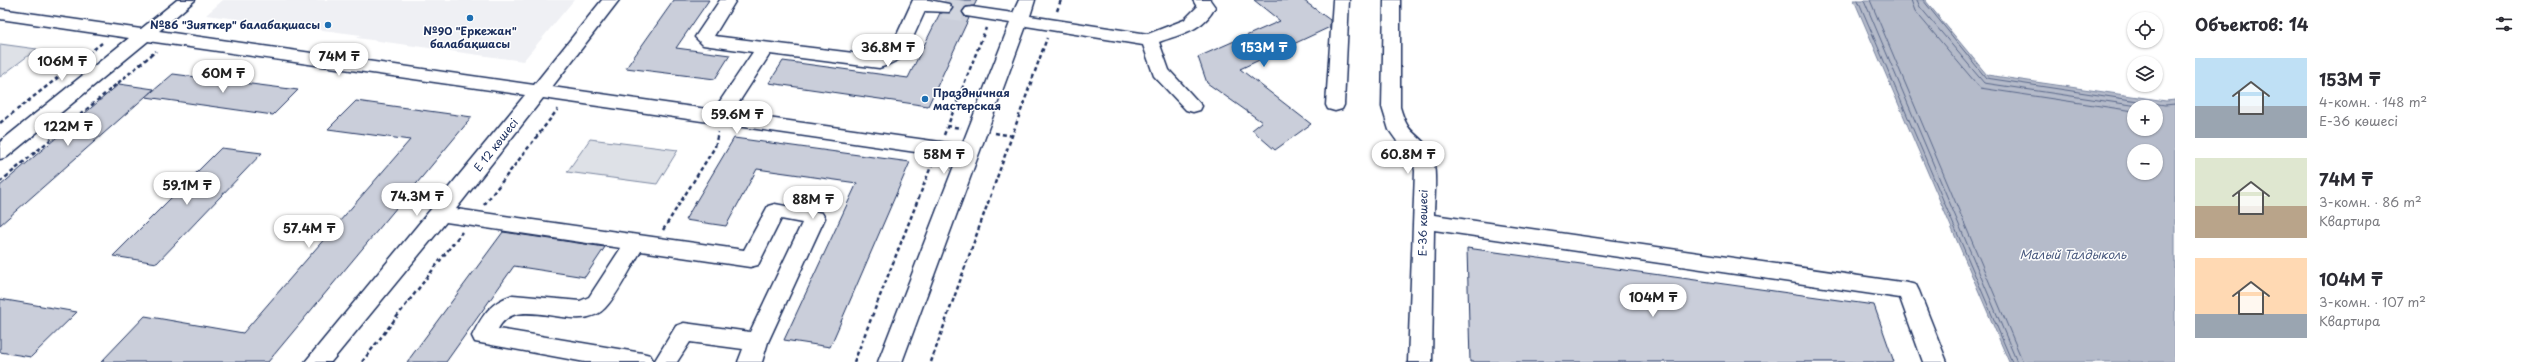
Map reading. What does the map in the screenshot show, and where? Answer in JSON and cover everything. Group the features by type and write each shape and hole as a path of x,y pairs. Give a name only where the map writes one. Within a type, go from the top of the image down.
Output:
{"street":[{"path":"2,148 187,0"},
{"name":"Е 12 көшесі","path":"317,362 441,214 611,0"},
{"path":"728,0 706,33 706,40 764,49 879,62 887,60 898,53 920,2 943,8"},
{"path":"890,362 1028,0"},
{"path":"972,12 1021,18 1149,40 1196,20 1204,14 1206,7 1201,0"},
{"path":"1335,105 1341,0"},
{"name":"Е-36 көшесі","path":"1392,0 1391,107 1396,125 1406,139 1421,152 1424,171 1420,362"},
{"path":"0,14 170,40 539,90 970,153"},
{"path":"1149,40 1153,46 1160,72 1193,106"},
{"path":"719,117 764,49"},
{"path":"441,214 750,259 775,211 815,218 753,352 684,332 665,362"},
{"path":"1423,221 1908,291 1935,362"},
{"path":"642,362 483,336 493,317 513,304 582,310 597,303 646,244"}],"path":[{"path":"932,362 1060,0"},
{"path":"854,362 991,14"},
{"path":"0,123 115,32"},
{"path":"0,182 170,40"},
{"path":"646,244 715,147 719,117"}],"shaded area":[{"name":"№90 \"Еркежан\" балабақшасы","path":"223,0 574,0 523,61 357,38 361,35 206,15"},
{"path":"0,44 37,49 0,77"},
{"path":"590,139 678,150 657,184 567,172"}],"water":[{"name":"Малый Талдыколь","path":"1854,0 1925,0 1987,75 2159,100 2127,100 2127,136 2163,136 2163,101 2175,100 2175,362 2009,362"}],"building":[{"path":"674,0 709,0 676,48 730,55 715,79 626,68"},
{"path":"947,0 977,0 974,6 966,7 962,11 965,17 969,18 928,106 769,83 783,61 908,78 940,13 949,14 953,9 950,3 946,2"},
{"path":"1254,0 1303,0 1330,20 1330,27 1240,69 1311,124 1275,150 1252,130 1262,122 1207,83 1198,57 1280,21"},
{"path":"173,74 298,90 273,115 146,97"},
{"path":"119,84 154,89 0,225 0,186"},
{"path":"356,101 472,117 268,362 101,362 145,316 243,333 410,140 328,129"},
{"path":"734,138 910,162 830,347 784,340 857,183 757,169 726,226 685,220"},
{"path":"221,148 262,153 157,263 113,256"},
{"path":"503,232 605,247 585,277 514,266 446,362 407,362"},
{"path":"1467,248 1874,305 1894,362 1470,362"},
{"path":"0,299 77,312 31,357 0,352"}],"tunnel":[{"path":"943,8 972,12"}],"place":[{"name":"№90 \"Еркежан\" балабақшасы","path":"470,18"},
{"name":"№86 \"Зияткер\" балабақшасы","path":"328,25"},
{"name":"Праздничная мастерская","path":"925,99"}]}
